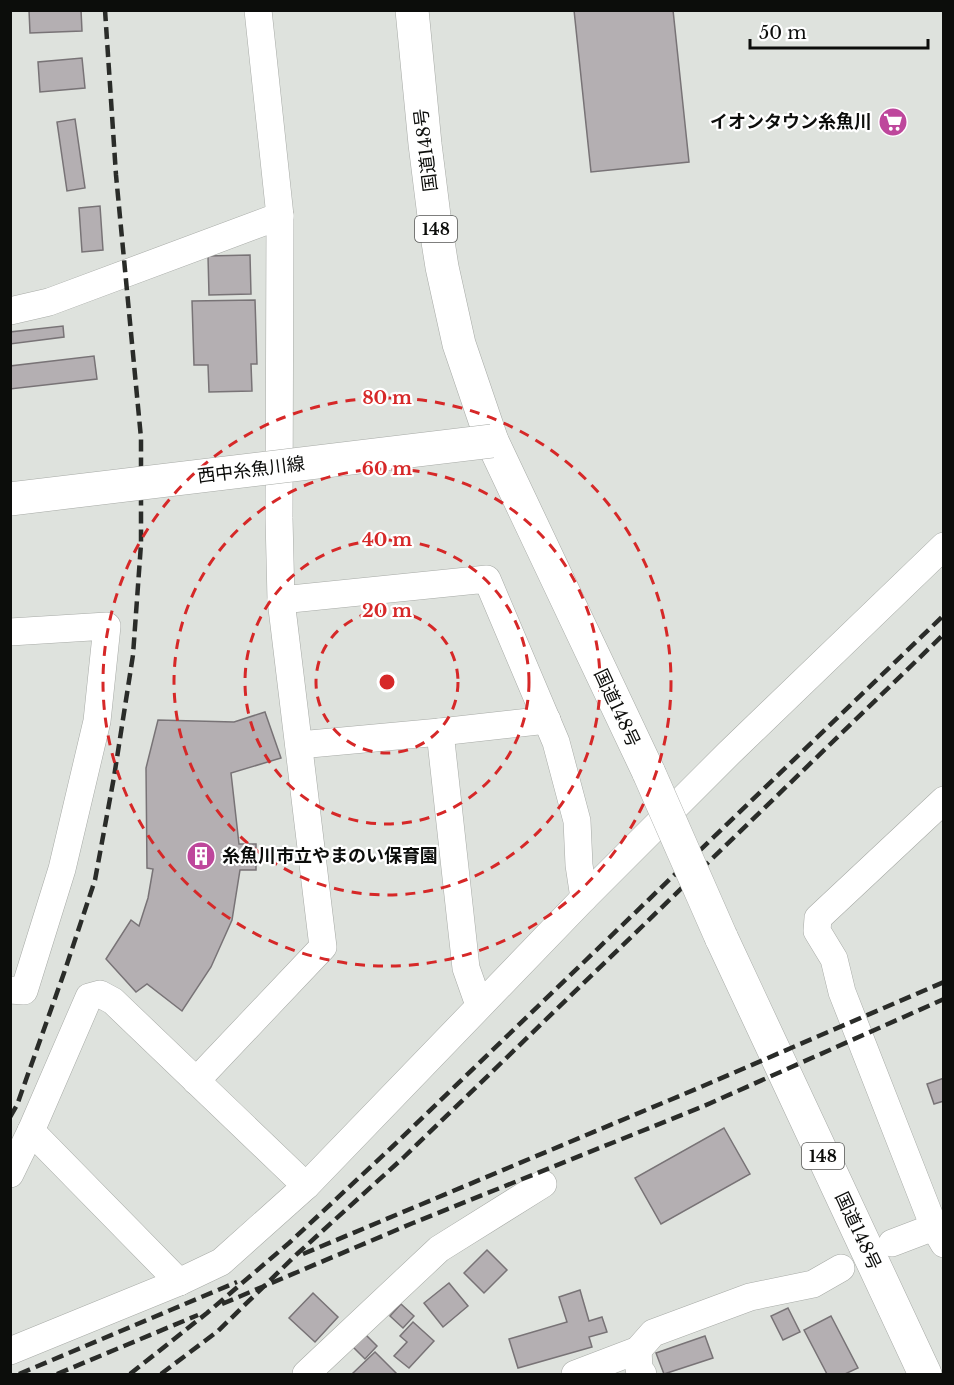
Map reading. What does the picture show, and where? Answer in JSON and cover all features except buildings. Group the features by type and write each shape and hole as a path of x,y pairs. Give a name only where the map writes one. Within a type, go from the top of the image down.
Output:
{"main road":[{"name":"国道148号","path":"412,10 424,144 442,267 459,344 492,441 925,1374"},
{"name":"西中糸魚川線","path":"10,499 492,441"}],"street":[{"path":"196,1081 323,947 281,600 280,216 258,10"},
{"path":"10,311 49,302 280,216"},
{"path":"10,1351 179,1282 220,1262 306,1186 584,898 729,753 944,546"},
{"path":"281,600 487,579 556,742 578,820 579,865 584,898"},
{"path":"10,632 107,626 96,721 62,869 24,991 10,990"},
{"path":"299,745 547,720"},
{"path":"440,732 466,968 479,1005"},
{"path":"892,1243 939,1235 842,992 834,959 817,931 818,918 944,800"},
{"path":"10,1174 89,997 100,994 113,1000 306,1186"},
{"path":"31,1131 179,1282"},
{"path":"306,1374 439,1249 543,1184"},
{"path":"575,1374 640,1362 653,1333 750,1297 813,1284 841,1268"}],"railway":[{"path":"10,1117 17,1105 95,880 133,655 141,544 141,438 116,175 105,10"},
{"path":"130,1374 207,1313 289,1243 392,1147 944,615"},
{"path":"161,1374 218,1331 297,1254 403,1158 944,634"},
{"path":"303,1254 944,982"},
{"path":"222,1304 413,1223 704,1106 944,999"},
{"path":"19,1374 237,1282"},
{"path":"57,1374 198,1315"}],"place":[{"name":"イオンタウン糸魚川","path":"893,122"},
{"name":"糸魚川市立やまのい保育園","path":"201,856"}]}
